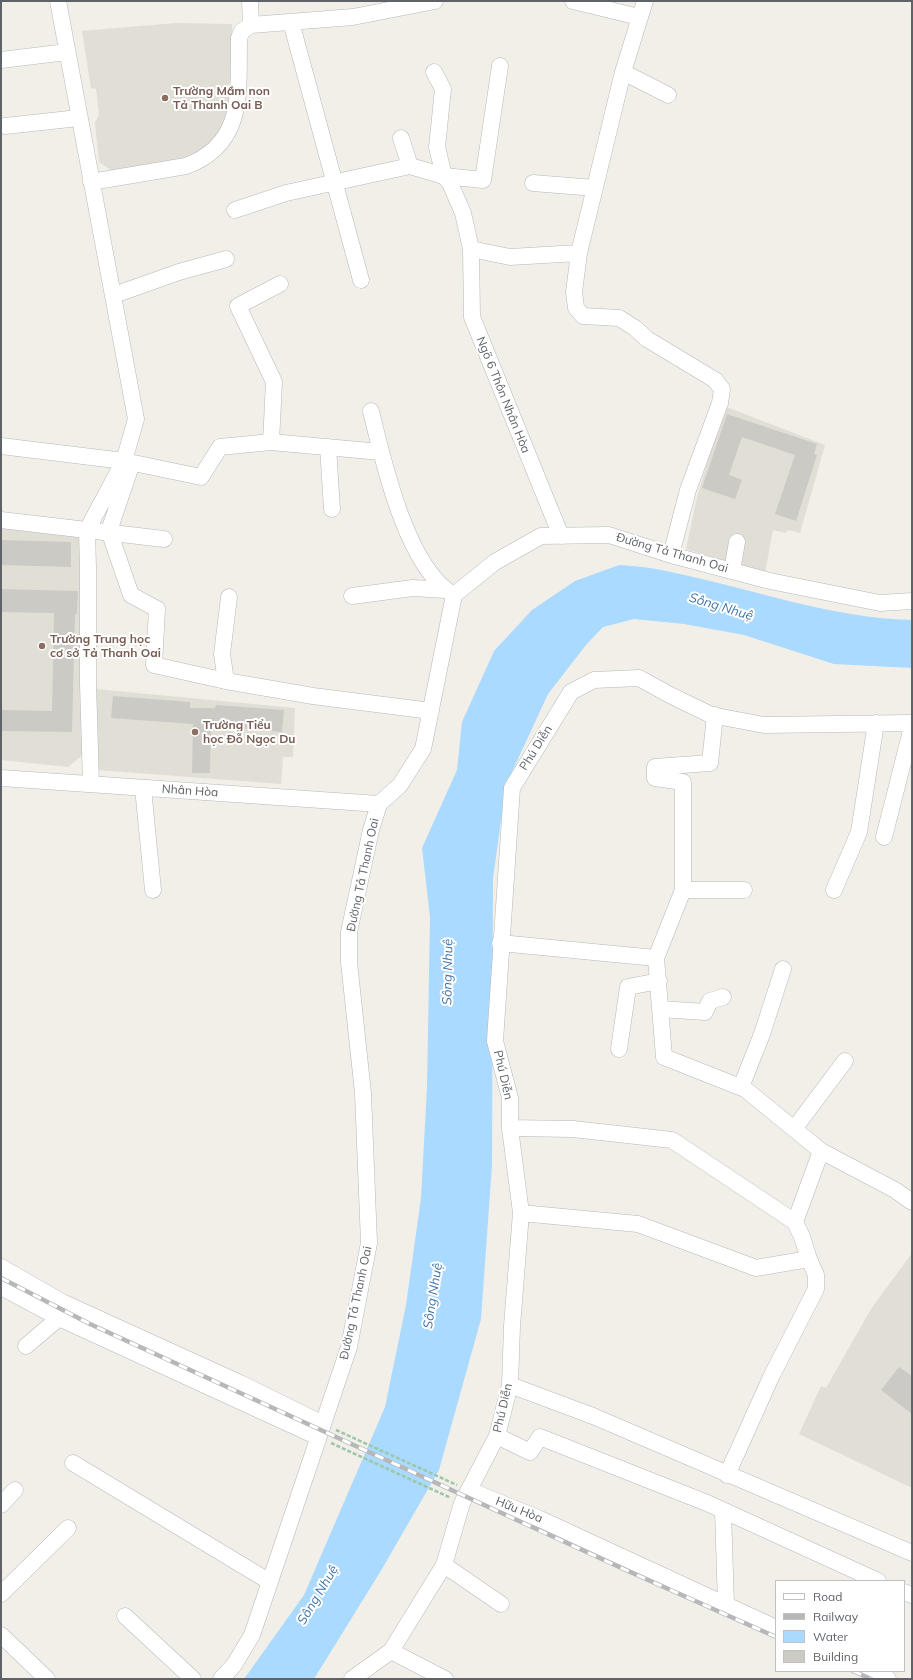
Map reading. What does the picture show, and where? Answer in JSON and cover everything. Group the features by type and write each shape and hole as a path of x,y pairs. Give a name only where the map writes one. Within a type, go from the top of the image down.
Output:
{"street":[{"path":"58,1 136,419 128,462 109,531 131,595 158,609 154,664 226,681 313,696 431,711"},
{"path":"250,1 251,25"},
{"path":"92,182 186,166 200,161 219,145 234,121 237,108 239,38 242,31 251,25 352,17 434,1"},
{"path":"573,1 639,17"},
{"path":"645,1 623,72 579,253 574,292 576,308 580,314 586,316 619,318 647,338 715,380 722,389 720,403 688,490 671,555"},
{"path":"292,22 361,280"},
{"path":"1,60 67,52"},
{"path":"236,210 286,193 410,166 444,176 483,180 500,66"},
{"name":"Ngõ 6 Thôn Nhân Hòa","path":"434,72 443,89 437,147 444,176 450,184 463,213 471,248 472,317 561,536"},
{"path":"623,72 668,95"},
{"path":"5,126 79,118"},
{"path":"401,138 410,166"},
{"path":"534,183 595,188"},
{"path":"471,248 510,257 579,253"},
{"path":"114,295 179,272 226,259"},
{"path":"271,442 274,382 238,306 280,284"},
{"path":"371,411 394,497 419,559 450,592"},
{"path":"1,446 128,462 202,477 220,447 271,442 381,452"},
{"path":"328,447 332,509"},
{"path":"91,784 88,683 87,530 128,462"},
{"path":"1,520 87,530 109,531 164,539"},
{"name":"Đường Tả Thanh Oai","path":"221,1679 234,1665 252,1635 324,1435 349,1347 369,1243 363,1093 349,962 350,932 379,804 400,785 423,749 431,711 450,592 495,562 541,536 609,535 671,555 770,581 880,603 912,601"},
{"path":"732,571 736,542"},
{"path":"352,596 413,588 450,592"},
{"path":"226,681 222,654 229,597"},
{"name":"Phú Diễn","path":"463,1487 497,1436 510,1386 512,1326 521,1213 510,1128 510,1098 495,1041 500,943 512,788 571,692 594,680 639,678 670,695 715,715"},
{"path":"912,723 764,725 715,715 710,763 655,767 655,778 683,782 683,890 656,958 664,1057 741,1087 794,1129 820,1152 894,1190 912,1202"},
{"path":"834,890 859,832 876,723"},
{"path":"884,837 912,727"},
{"name":"Nhân Hòa","path":"1,778 379,804"},
{"path":"143,788 153,890"},
{"path":"683,890 744,890"},
{"path":"500,943 656,958"},
{"path":"741,1087 762,1034 783,969"},
{"path":"619,1050 628,987 659,981"},
{"path":"660,1009 704,1012 710,1001 723,997"},
{"path":"794,1129 846,1061"},
{"path":"510,1128 573,1129 672,1140 795,1222 816,1276 816,1290 771,1377 727,1475"},
{"path":"795,1222 820,1152"},
{"path":"521,1213 638,1224 756,1268 809,1259"},
{"path":"1,1267 62,1302 242,1384 324,1435"},
{"path":"1,1287 58,1318 324,1435"},
{"path":"26,1346 58,1318"},
{"path":"510,1386 593,1416 727,1475 912,1553"},
{"path":"497,1436 530,1452 540,1437 707,1503 876,1580"},
{"path":"73,1463 270,1582"},
{"path":"352,1679 391,1651 444,1565 462,1503 463,1487"},
{"name":"Hữu Hòa","path":"463,1487 540,1519 775,1628"},
{"path":"1,1506 15,1490"},
{"path":"723,1511 726,1605"},
{"path":"1,1594 68,1528"},
{"path":"444,1565 501,1604"},
{"path":"125,1616 193,1679"},
{"path":"2,1639 47,1679"},
{"path":"391,1651 445,1679"},
{"path":"872,1672 888,1679"}],"path":[{"path":"338,1430 463,1487"},
{"path":"324,1435 451,1498"}],"shaded area":[{"name":"Trường Mầm non Tả Thanh Oai B","path":"176,23 232,24 234,108 207,150 183,162 115,173 99,162 95,122 99,115 96,89 91,88 82,31"},
{"path":"724,406 825,445 800,533 788,530 786,533 773,530 765,573 686,549 697,497"},
{"name":"Trường Trung học cơ sở Tả Thanh Oai","path":"1,524 78,532 83,538 84,754 68,767 1,760"},
{"name":"Trường Tiểu học Đỗ Ngọc Du","path":"96,689 295,708 293,757 283,757 281,784 97,770"},
{"path":"912,1253 912,1488 799,1434 821,1386 826,1388 871,1309"}],"water":[{"name":"Sông Nhuệ","path":"619,565 661,570 817,608 848,614 912,620 912,668 834,664 744,635 684,624 634,619 603,627 586,645 548,694 506,785 493,878 492,1165 481,1319 439,1470 382,1569 314,1679 244,1679 304,1595 385,1407 406,1305 421,1198 427,1087 430,917 422,848 457,770 462,722 494,651 532,610 575,581"}],"building":[{"path":"727,414 817,444 814,454 817,455 796,521 775,514 795,455 742,437 729,475 742,480 735,499 702,488"},
{"path":"1,540 71,542 71,567 1,565"},
{"path":"1,589 78,591 77,614 75,614 72,732 1,731 1,710 52,711 54,613 1,612"},
{"path":"113,696 190,702 190,708 215,708 216,705 284,710 282,732 211,726 210,773 192,773 193,724 111,718"},
{"path":"899,1367 912,1376 912,1414 881,1390"}],"railway":[{"path":"1,1278 90,1324 628,1571 775,1637"},
{"path":"855,1672 871,1679"}],"place":[{"name":"Trường Mầm non Tả Thanh Oai B","path":"165,98"},
{"name":"Trường Trung học cơ sở Tả Thanh Oai","path":"42,646"},
{"name":"Trường Tiểu học Đỗ Ngọc Du","path":"195,732"}]}
